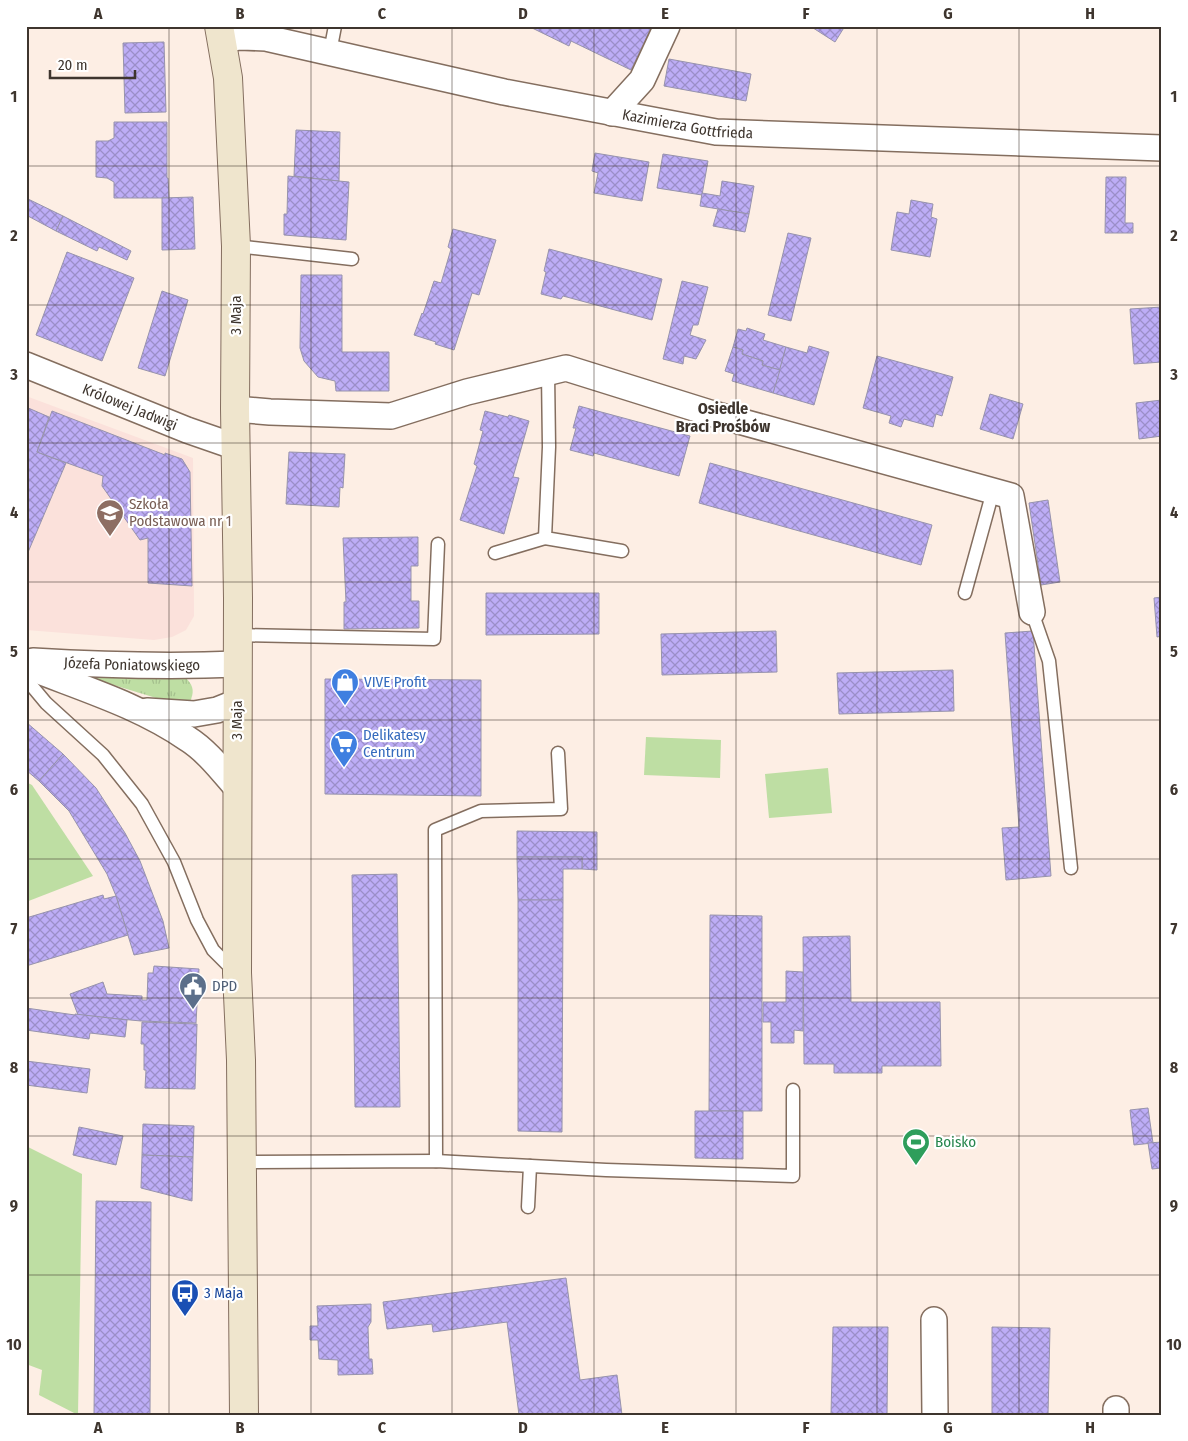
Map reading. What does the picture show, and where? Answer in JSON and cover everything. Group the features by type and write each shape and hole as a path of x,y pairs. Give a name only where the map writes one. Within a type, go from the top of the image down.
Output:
{"street":[{"path":"612,113 642,80 667,26"},
{"name":"Kazimierza Gottfrieda","path":"221,33 240,37 266,38 504,92 716,132 1162,148"},
{"name":"3 Maja","path":"221,33 228,78 236,246 237,973 241,1060 244,1415"},
{"name":"Królowej Jadwigi","path":"26,365 187,430 236,447"},
{"path":"235,409 391,416 467,392 566,368 710,414 1011,496 1032,612"},
{"name":"Józefa Poniatowskiego","path":"26,661 158,666 237,664"},
{"name":"Józefa Poniatowskiego","path":"26,666 139,710"},
{"path":"139,710 194,714 217,710 237,702"},
{"path":"139,710 190,740 215,763 237,788"},
{"path":"934,1320 935,1415"}],"lane":[{"path":"330,52 336,26"},
{"path":"236,246 352,259"},
{"path":"545,538 549,447 548,373"},
{"path":"965,593 993,492"},
{"path":"495,553 545,538 622,551"},
{"path":"237,635 434,639 438,544"},
{"path":"1032,612 1049,661 1071,868"},
{"path":"26,679 46,703 103,755 142,804 174,862 197,920 213,950 237,973"},
{"path":"436,1161 435,830 481,811 560,809 558,753"},
{"path":"241,1162 436,1161 793,1176 793,1090"},
{"path":"528,1208 530,1166"}],"shaded area":[{"name":"Szkoła Podstawowa nr 1","path":"26,396 193,458 194,616 186,630 172,637 154,640 26,630"}],"green space":[{"path":"95,676 187,679 193,690 190,702 179,705 94,679"},
{"path":"646,737 721,740 720,778 644,775"},
{"path":"828,768 832,813 769,818 765,774"},
{"path":"26,782 32,785 93,876 26,902"},
{"path":"26,1146 82,1174 78,1415 39,1395 42,1370 26,1364"}],"building":[{"path":"528,26 648,26 651,28 631,70 571,41 569,46"},
{"path":"810,26 845,26 835,42"},
{"path":"164,42 166,112 125,113 123,43"},
{"path":"669,59 751,74 746,101 664,86"},
{"path":"114,122 167,122 169,198 114,198 114,182 107,178 96,177 96,141 108,141 114,138"},
{"path":"296,130 340,132 339,181 294,176"},
{"path":"595,153 649,162 642,201 594,193 598,173 592,171"},
{"path":"663,154 708,161 702,195 657,188"},
{"path":"288,176 349,182 346,240 284,235 284,214 287,214"},
{"path":"1106,177 1126,177 1125,223 1133,223 1133,233 1105,233"},
{"path":"722,181 754,186 749,214 700,206 702,193 720,196"},
{"path":"193,197 195,249 162,250 162,198"},
{"path":"26,198 63,216 56,231 28,216 26,219"},
{"path":"911,200 933,204 931,217 937,219 930,257 891,250 897,212 909,214"},
{"path":"718,209 749,214 745,232 713,226"},
{"path":"63,216 131,251 127,260 99,247 97,251 56,231"},
{"path":"453,229 496,240 479,295 472,293 454,350 414,335 434,281 441,283 451,249 448,247"},
{"path":"788,233 811,238 791,321 768,315"},
{"path":"549,249 662,279 652,320 563,296 561,299 541,294"},
{"path":"67,252 134,278 102,361 36,335"},
{"path":"301,275 342,275 342,352 389,352 389,391 336,391 335,381 318,377 304,361 300,348"},
{"path":"682,281 708,287 698,325 693,325 690,335 706,340 696,359 684,356 683,364 663,359"},
{"path":"162,291 188,300 165,376 138,368"},
{"path":"1162,307 1162,362 1134,364 1130,309"},
{"path":"747,328 765,334 763,340 786,347 780,370 762,365 763,361 742,354 743,350 733,347 738,329 746,331"},
{"path":"809,346 829,352 814,405 773,393 786,347 807,353"},
{"path":"733,347 743,350 742,354 763,361 762,365 780,370 773,393 732,381 734,374 725,371"},
{"path":"877,356 953,377 942,416 936,414 933,427 904,419 901,427 889,423 891,416 863,408"},
{"path":"990,394 1023,404 1013,439 980,429"},
{"path":"1162,400 1162,436 1139,439 1136,403"},
{"path":"579,406 690,436 679,476 594,453 593,456 570,450"},
{"path":"26,407 49,417 37,452 66,463 26,557"},
{"path":"52,411 165,455 165,453 182,459 190,472 192,586 148,583 148,538 140,540 102,486 103,476 37,452"},
{"path":"485,411 529,421 513,477 519,478 504,534 460,520 477,466 474,464 483,431 480,430"},
{"path":"289,452 345,454 343,488 340,487 339,507 286,504"},
{"path":"710,463 932,525 921,565 699,503"},
{"path":"1048,500 1060,582 1041,585 1029,503"},
{"path":"418,537 418,566 411,566 411,601 419,601 419,628 344,629 344,602 346,602 343,538"},
{"path":"486,593 599,593 599,634 486,635"},
{"path":"1162,597 1162,636 1157,637 1154,598"},
{"path":"776,631 777,672 662,675 661,634"},
{"path":"1033,631 1051,876 1006,880 1002,828 1019,827 1005,633"},
{"path":"953,670 954,711 839,714 837,673"},
{"path":"325,679 481,680 481,796 325,794"},
{"path":"26,722 63,754 39,781 26,770"},
{"path":"63,754 96,788 125,833 140,861 163,921 169,948 134,955 116,896 107,874 69,811 39,781"},
{"path":"517,831 597,832 597,870 582,869 582,857 517,857"},
{"path":"517,857 582,857 582,869 563,869 563,900 518,900"},
{"path":"397,874 400,1107 355,1107 352,875"},
{"path":"103,895 104,899 116,896 128,935 26,966 26,918"},
{"path":"518,900 563,900 562,1132 518,1131"},
{"path":"710,915 762,916 762,1111 709,1111"},
{"path":"850,936 851,1002 940,1002 941,1066 882,1066 882,1073 834,1073 834,1064 804,1064 803,937"},
{"path":"154,966 199,969 196,1023 141,1021 78,1015 70,994 103,982 107,994 142,996 142,1000 147,1000 148,973 153,973"},
{"path":"786,971 803,972 803,1031 794,1030 794,1043 771,1043 771,1022 763,1022 763,1002 786,1002"},
{"path":"26,1008 127,1020 125,1037 90,1033 89,1039 26,1030"},
{"path":"142,1022 197,1024 195,1089 145,1088 144,1044 141,1044"},
{"path":"26,1061 90,1069 87,1093 26,1085"},
{"path":"1148,1108 1153,1143 1134,1145 1130,1110"},
{"path":"695,1111 743,1111 743,1159 695,1158"},
{"path":"143,1124 194,1126 193,1157 142,1155"},
{"path":"79,1127 123,1136 116,1165 73,1155"},
{"path":"1162,1142 1162,1168 1152,1169 1148,1143"},
{"path":"142,1155 193,1157 192,1201 141,1188"},
{"path":"96,1201 151,1202 150,1415 94,1415"},
{"path":"566,1278 580,1380 617,1375 622,1415 519,1415 507,1322 433,1332 432,1324 387,1329 383,1302"},
{"path":"371,1304 371,1322 368,1327 369,1359 372,1359 373,1374 338,1375 338,1360 319,1359 318,1340 310,1340 310,1326 318,1326 317,1306"},
{"path":"833,1327 888,1327 887,1415 831,1415"},
{"path":"992,1327 1050,1328 1048,1415 992,1415"}],"place":[{"name":"Szkoła Podstawowa nr 1","path":"110,537"},
{"name":"VIVE Profit","path":"345,706"},
{"name":"Delikatesy Centrum","path":"344,768"},
{"name":"DPD","path":"193,1010"},
{"name":"Boisko","path":"916,1166"},
{"name":"3 Maja","path":"185,1317"}],"district":[{"name":"Osiedle Braci Prośbów","path":"723,417"}]}
